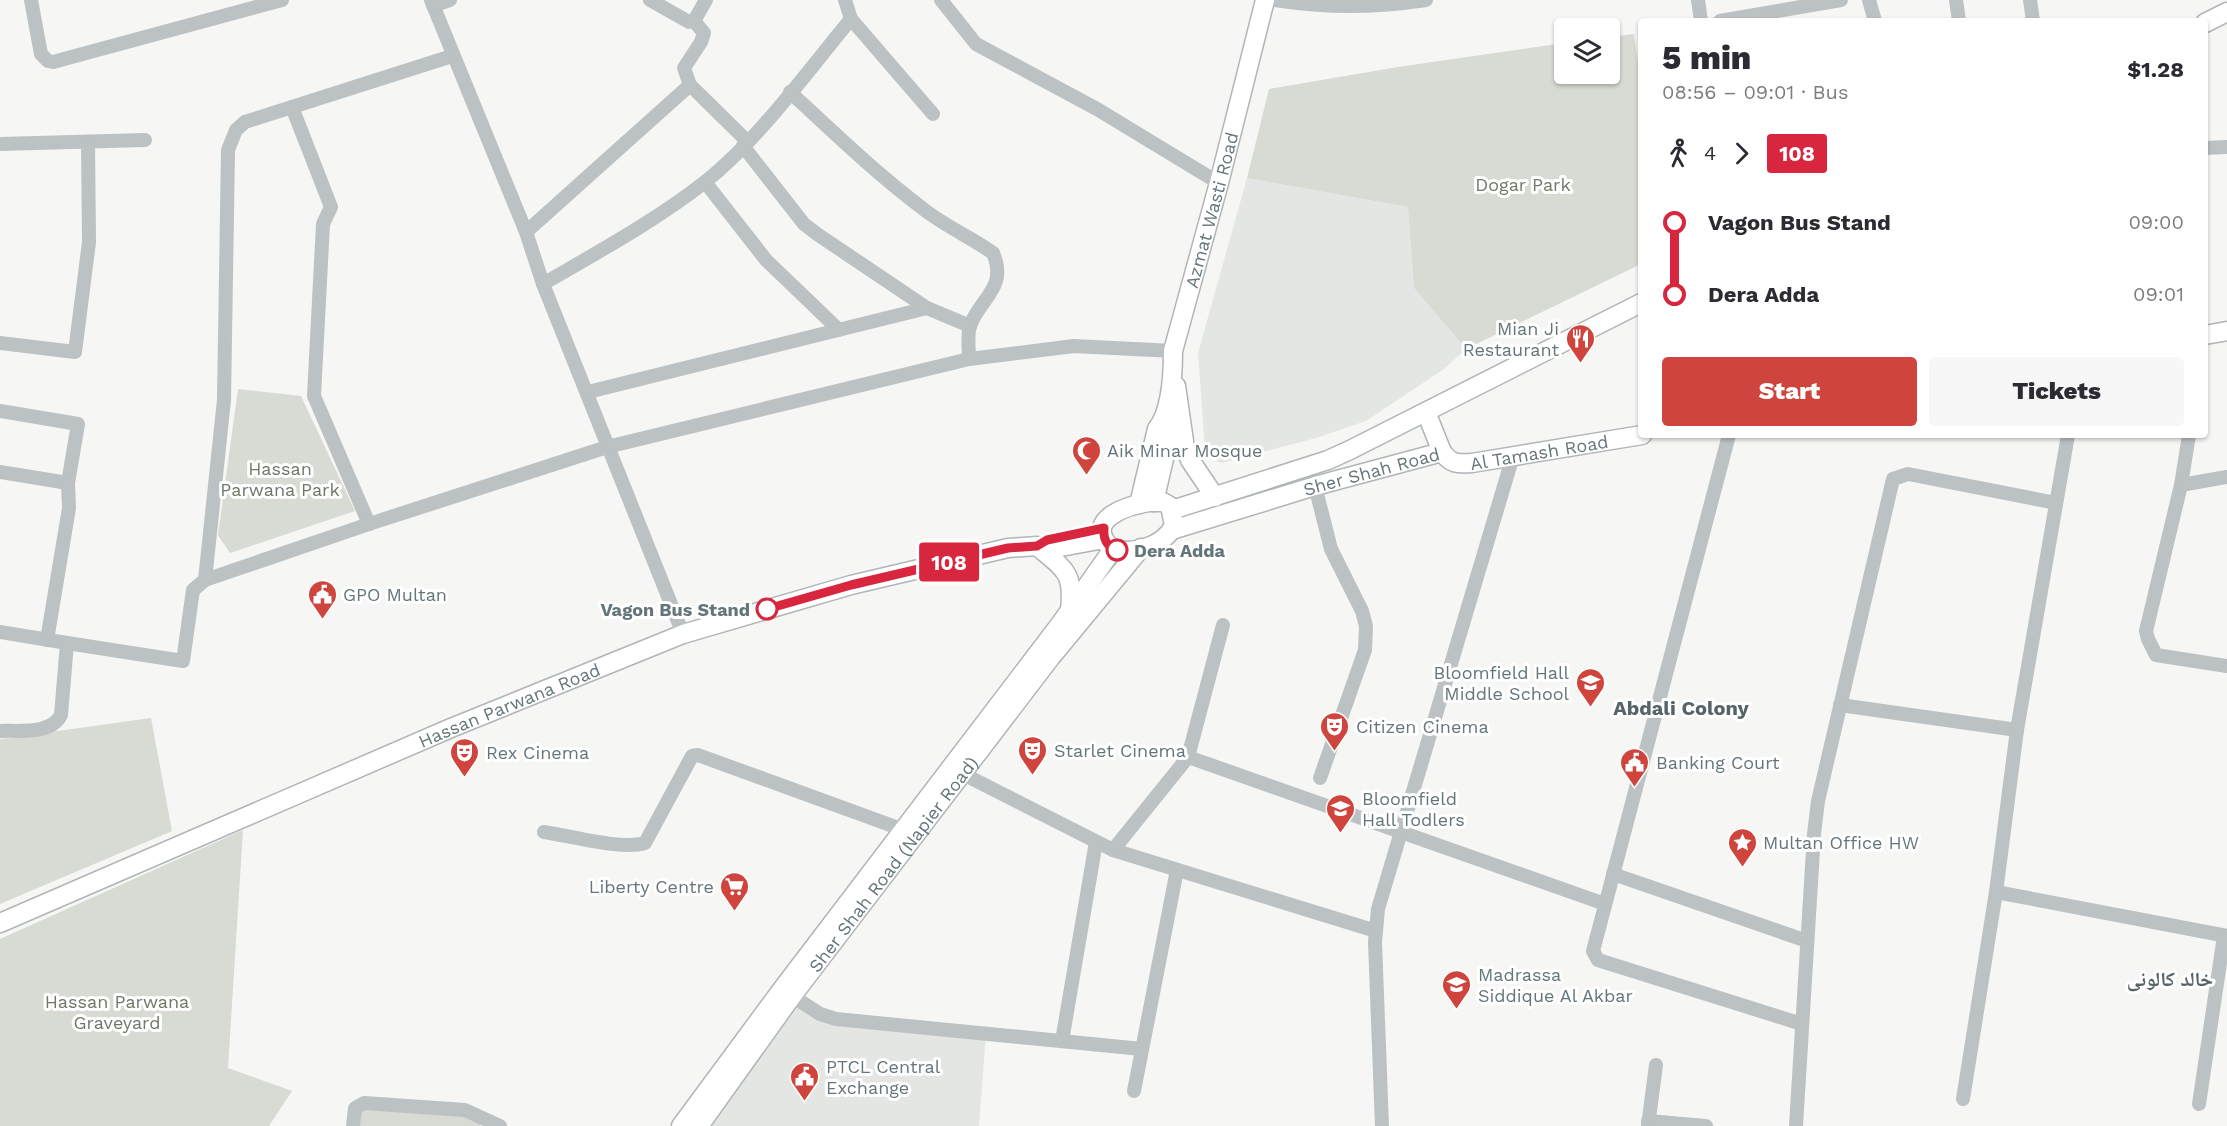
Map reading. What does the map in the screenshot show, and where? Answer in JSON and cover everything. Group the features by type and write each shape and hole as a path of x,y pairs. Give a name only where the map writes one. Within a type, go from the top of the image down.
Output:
{"main road":[{"name":"Azmat Wasti Road","path":"1147,503 1170,433 1165,419 1173,359 1265,0"},
{"path":"2208,21 2227,12"},
{"path":"1426,412 1638,305"},
{"path":"2208,333 2227,330"},
{"path":"1173,359 1185,448 1190,460 1215,497"},
{"name":"Sher Shah Road","path":"1172,510 1328,460 1426,412 1442,452 1315,486 1172,530"},
{"name":"Al Tamash Road","path":"1442,452 1449,462 1458,464 1638,436"},
{"path":"1068,622 1107,539 1107,519 1114,513 1147,503 1166,504 1172,510 1174,525 1164,539 1141,548 1128,550 1107,539"},
{"name":"Hassan Parwana Road","path":"0,923 451,728 683,634 851,585 1008,548 1037,546 1047,540 1107,539"},
{"path":"1037,546 1061,565 1070,579 1072,591 1068,622"},
{"name":"Sher Shah Road (Napier Road)","path":"681,1126 904,830 1068,622 1093,606 1141,548"},
{"name":"Sher Shah Road (Napier Road)","path":"699,1126 792,996 963,774 1068,622"}],"street":[{"path":"31,0 41,54 53,62 282,0"},
{"path":"450,0 432,3 526,232 543,284 683,634"},
{"path":"650,0 689,22 694,21"},
{"path":"694,21 706,0"},
{"path":"845,0 851,19 933,114"},
{"path":"940,0 976,44 1096,109 1219,183"},
{"path":"1275,0 1319,6 1362,7 1426,0"},
{"path":"1698,0 1701,18"},
{"path":"1737,18 1841,0"},
{"path":"1869,0 1874,18"},
{"path":"1956,0 1959,18"},
{"path":"2030,0 2033,18"},
{"path":"543,284 635,230 705,182 745,144 851,19"},
{"path":"694,21 704,33 701,42 684,68 690,85 745,144 804,224 927,308 970,326"},
{"path":"205,580 224,400 228,150 236,130 246,122 452,56"},
{"path":"526,232 690,85"},
{"path":"790,92 891,184 929,214 993,253 998,264 997,278 993,290 970,326 969,359"},
{"path":"292,107 331,207 323,225 314,396 369,524"},
{"path":"0,144 145,140"},
{"path":"0,343 75,352 89,242 88,142"},
{"path":"2208,148 2227,147"},
{"path":"705,182 766,260 839,330"},
{"path":"588,392 927,308"},
{"path":"0,632 183,661 193,590 205,580 608,447 969,359 1074,346 1173,359"},
{"path":"0,411 78,424 68,483 69,508 47,640"},
{"path":"1728,438 1593,951 1598,960 1802,1024"},
{"path":"1963,1099 1996,892 2017,730 2067,438"},
{"path":"2189,438 2181,485 2146,631 2156,655 2227,666"},
{"path":"1382,1126 1376,931 1378,909 1513,456"},
{"path":"0,472 68,483"},
{"path":"1796,1126 1818,801 1893,479 1908,474 2056,503"},
{"path":"2181,485 2227,477"},
{"path":"1315,486 1331,549 1362,610 1366,626 1365,650 1320,778"},
{"path":"1113,850 1188,757 1223,625"},
{"path":"0,730 46,728 57,722 61,715 67,643"},
{"path":"1840,705 2017,730"},
{"path":"544,832 621,845 637,846 645,843 692,756 698,755 904,830"},
{"path":"1188,757 1605,904"},
{"path":"963,774 1113,850 1376,931"},
{"path":"1062,1041 1096,842"},
{"path":"1134,1091 1177,870"},
{"path":"1613,874 1807,941"},
{"path":"1996,892 2226,936 2199,1104"},
{"path":"792,996 820,1014 836,1019 1142,1049"},
{"path":"1656,1065 1648,1124 1706,1126"},
{"path":"353,1126 355,1108 364,1103 465,1110 483,1122 500,1126"}],"shaded area":[{"path":"1247,178 1408,207 1414,288 1466,349 1444,369 1366,421 1316,438 1221,463 1210,457 1205,449 1198,353"},
{"path":"787,991 836,1019 986,1034 979,1126 683,1126"}],"green space":[{"name":"Dogar Park","path":"1634,34 1638,63 1638,265 1466,349 1414,288 1408,207 1247,178 1269,89 1398,67 1554,44 1554,84 1620,84 1620,36"},
{"name":"Hassan Parwana Park","path":"238,389 301,396 355,511 230,553 218,535"},
{"path":"151,718 172,831 0,904 0,739"},
{"name":"Hassan Parwana Graveyard","path":"243,830 228,1068 292,1091 269,1126 0,1126 0,939"},
{"path":"364,1103 486,1119 480,1126 353,1126"}],"bus line":[{"name":"108","path":"767,609 851,585 1008,548 1037,546 1047,540 1104,528 1103,537 1106,543 1117,550"}],"place":[{"name":"Mian Ji Restaurant","path":"1580,364"},
{"name":"Aik Minar Mosque","path":"1086,476"},
{"name":"Dera Adda","path":"1117,550"},
{"name":"Vagon Bus Stand","path":"767,609"},
{"name":"GPO Multan","path":"322,620"},
{"name":"Bloomfield Hall Middle School","path":"1590,708"},
{"name":"Citizen Cinema","path":"1335,752"},
{"name":"Starlet Cinema","path":"1033,776"},
{"name":"Rex Cinema","path":"465,778"},
{"name":"Banking Court","path":"1635,788"},
{"name":"Bloomfield Hall Todlers","path":"1341,834"},
{"name":"Multan Office HW","path":"1742,868"},
{"name":"Liberty Centre","path":"735,912"},
{"name":"Madrassa Siddique Al Akbar","path":"1457,1010"},
{"name":"PTCL Central Exchange","path":"805,1102"}],"district":[{"name":"Abdali Colony","path":"1681,708"},
{"name":"خالد کالونی","path":"2170,979"}]}
